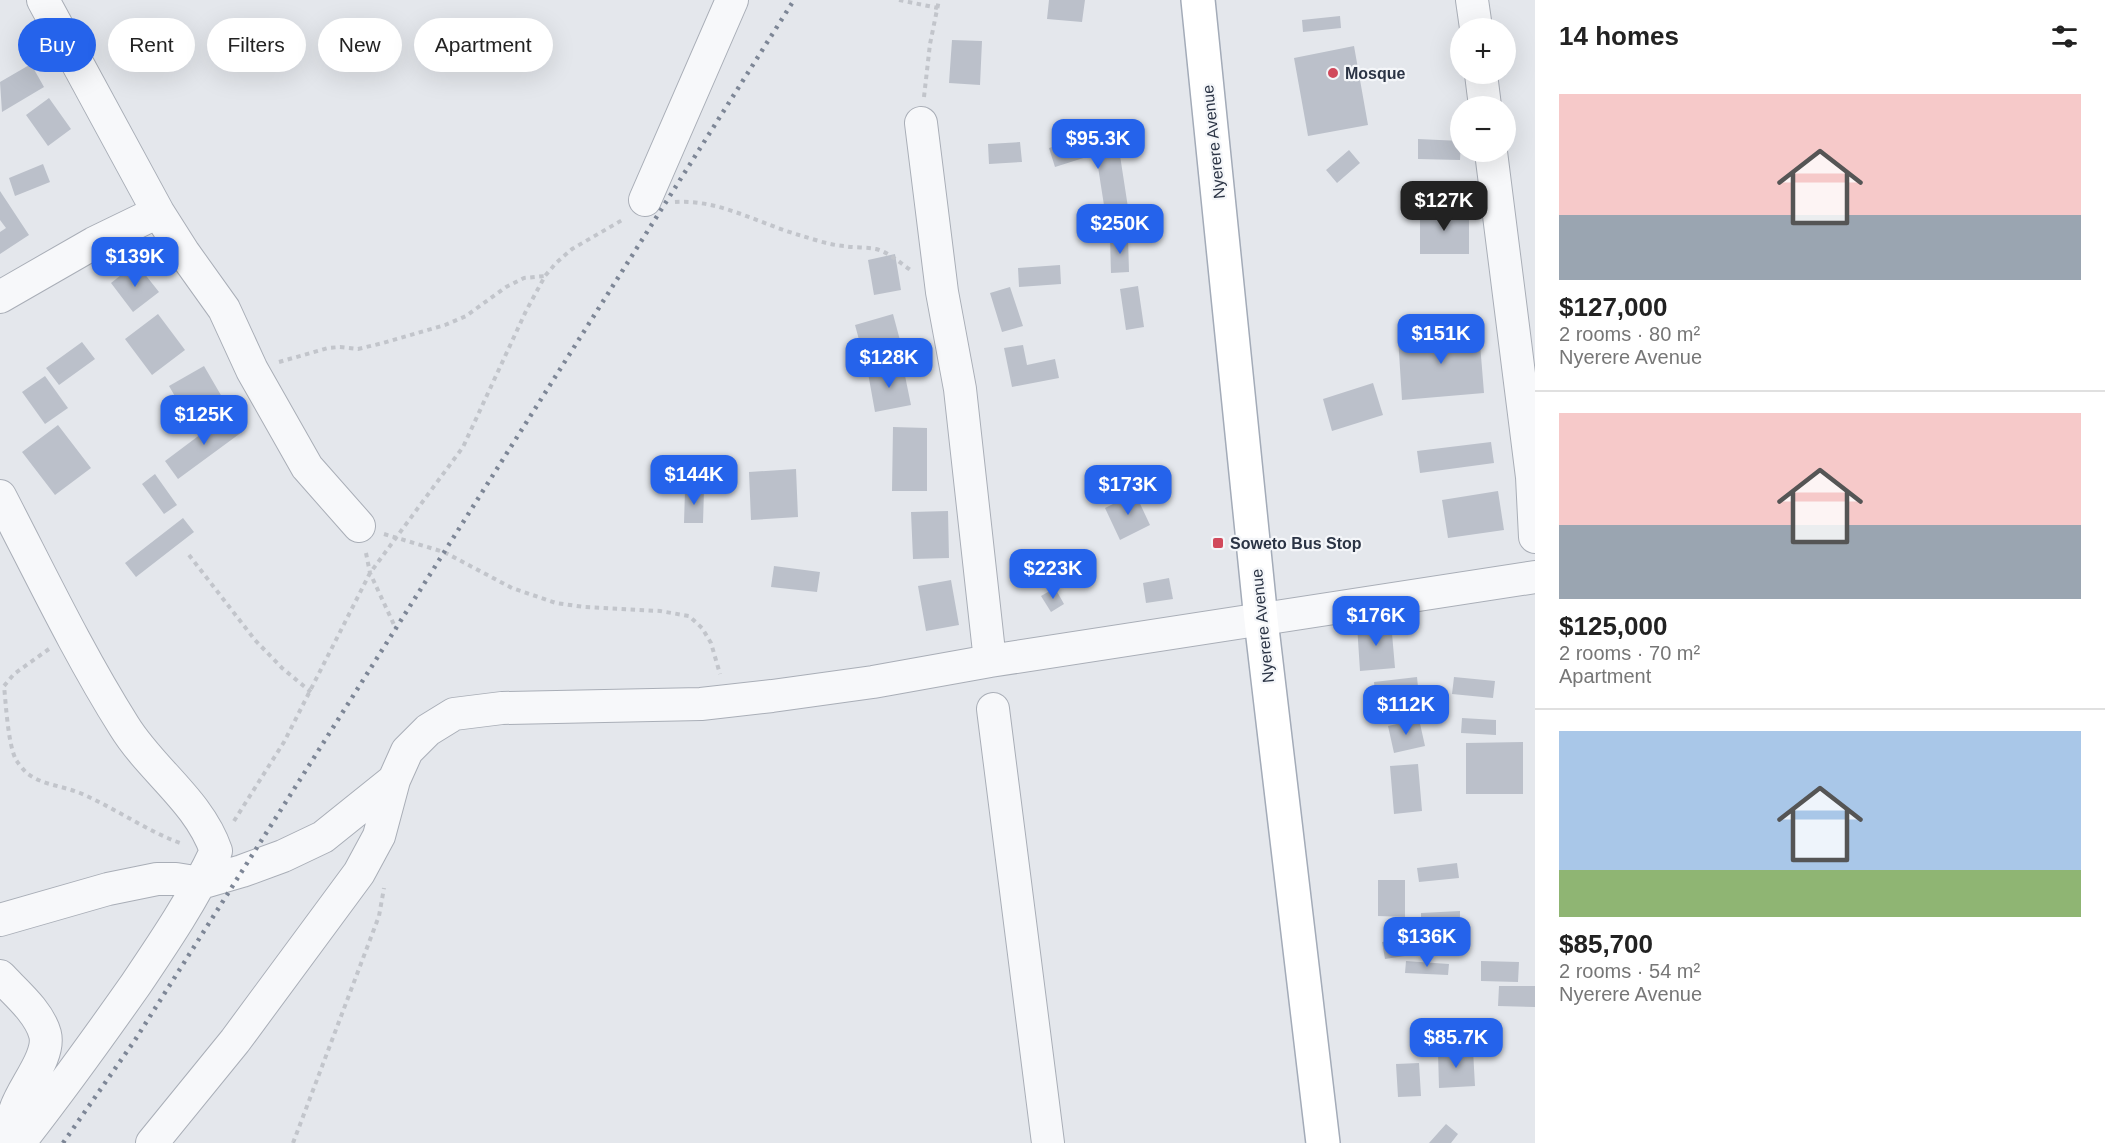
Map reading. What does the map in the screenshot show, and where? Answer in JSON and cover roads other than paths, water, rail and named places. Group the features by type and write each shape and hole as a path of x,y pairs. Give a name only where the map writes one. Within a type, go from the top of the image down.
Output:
{"main road":[{"name":"Nyerere Avenue","path":"1198,0 1261,620 1323,1143"}],"street":[{"path":"43,0 158,212 224,309 252,370 307,467 359,526"},
{"path":"645,200 732,0"},
{"path":"1472,0 1475,18"},
{"path":"921,123 942,292 960,389 990,661"},
{"path":"1492,162 1532,477 1535,537"},
{"path":"0,297 94,243 158,212"},
{"path":"0,496 125,728 201,819 211,835 210,864 161,947 108,1024 19,1143"},
{"path":"152,1143 235,1041 359,873 379,836 394,780 408,751 428,730 454,714 502,708 690,705 724,702 873,682 990,661 1535,577"},
{"path":"993,709 1048,1143"},
{"path":"0,920 108,889 157,879 176,879 210,864 242,871 283,856 323,837 394,780"},
{"path":"0,976 38,1019 46,1036 45,1049 38,1066 15,1110 12,1124 13,1143"}],"railway":[{"path":"63,1143 135,1040 794,0"}],"place":[{"name":"Mosque","path":"1333,73"},
{"name":"Soweto Bus Stop","path":"1218,543"}]}
